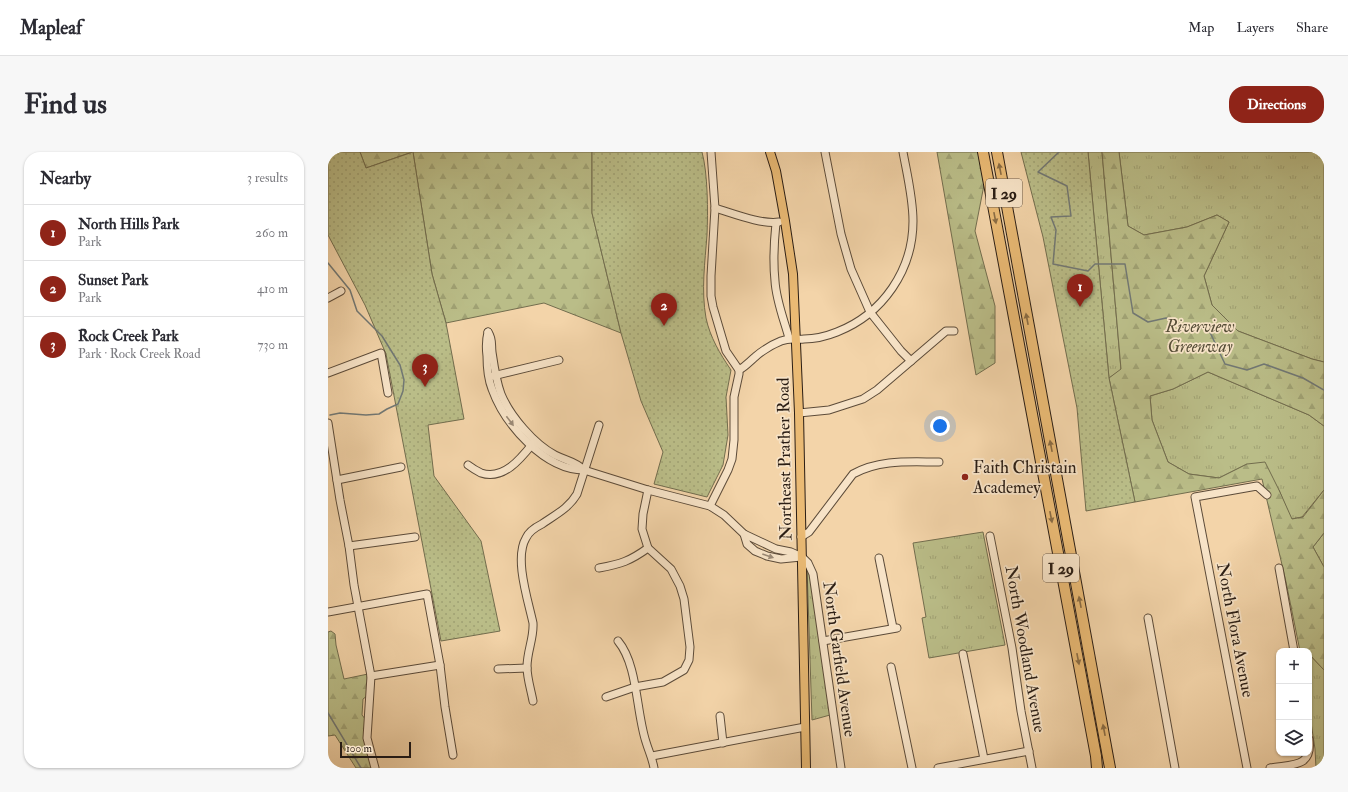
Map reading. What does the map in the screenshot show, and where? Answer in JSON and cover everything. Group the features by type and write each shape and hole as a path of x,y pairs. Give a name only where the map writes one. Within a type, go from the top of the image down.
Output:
{"highway":[{"name":"I 29","path":"983,152 1096,756 1097,768"},
{"name":"I 29","path":"996,152 1110,768"}],"main road":[{"name":"Northeast Prather Road","path":"770,152 776,171 794,274 793,339 798,412 806,768"}],"street":[{"path":"710,506 728,470 734,450 734,397 738,370 726,351 711,296 716,208 711,152"},
{"path":"825,152 841,234 851,269 870,312 901,351 911,361"},
{"path":"738,370 748,365 755,357 767,348 793,339 817,338 837,332 870,312 896,285 906,263 912,240 912,208 903,152"},
{"path":"716,208 760,221 776,223 785,221"},
{"path":"776,223 774,241 774,282 776,294 793,339"},
{"path":"328,298 341,291"},
{"path":"798,412 829,410 863,399 877,390 946,332 954,331"},
{"path":"493,376 492,337 488,332 486,340 487,369 493,376 509,410 533,443 578,464 584,470 648,490 710,506 724,515 744,534 776,549 791,552 802,557"},
{"path":"328,373 381,353 388,393"},
{"path":"493,376 559,360"},
{"path":"328,423 358,607 371,676 367,738 375,768"},
{"path":"533,701 527,668 533,633 533,623 520,560 522,545 526,536 532,530 572,503 578,494 598,425"},
{"path":"468,465 482,473 502,473 510,468 533,443"},
{"path":"801,537 809,532 853,474 862,469 899,462 939,462"},
{"path":"337,480 401,467"},
{"name":"North Flora Avenue","path":"1246,768 1195,497 1257,486 1267,494"},
{"path":"606,698 635,687 663,682 684,670 689,660 690,647 684,599 680,586 671,569 648,548 642,529 643,514 648,490"},
{"name":"North Woodland Avenue","path":"990,536 1012,648 1021,711 1032,768"},
{"path":"349,546 415,537"},
{"path":"599,568 620,564 634,558 648,548"},
{"name":"North Garfield Avenue","path":"802,557 808,563 813,574 841,768"},
{"path":"823,641 895,628 879,558"},
{"path":"1279,568 1293,648"},
{"path":"328,612 427,594 440,665 453,755"},
{"path":"1148,618 1175,768"},
{"path":"618,641 625,650 635,687 646,742 652,756 654,768"},
{"path":"963,654 984,760"},
{"path":"371,676 440,665"},
{"path":"498,669 527,668"},
{"path":"891,668 912,768"},
{"path":"720,716 723,743"},
{"path":"652,756 806,727"},
{"path":"938,768 1029,751"},
{"path":"1270,768 1301,763 1308,756"}],"green space":[{"path":"328,152 360,152 366,168 413,152 432,274 446,323 464,419 428,425 434,476 481,541 500,631 441,641 386,354 365,305 328,235"},
{"path":"360,152 412,152 366,168"},
{"path":"413,152 592,152 592,213 621,333 544,303 446,323 432,274"},
{"path":"592,152 702,152 707,204 707,235 704,276 706,318 719,352 731,370 726,397 728,435 723,465 707,497 654,484 663,452 641,401 621,333 592,213"},
{"path":"937,152 978,152 984,185 975,231 995,306 995,363 976,375"},
{"path":"1021,152 1088,152 1109,378 1135,502 1086,511 1077,408 1043,237"},
{"path":"1088,152 1102,152 1121,370 1109,378"},
{"name":"Riverview Greenway","path":"1102,152 1119,152 1128,226 1144,235 1187,227 1217,215 1229,222 1204,276 1212,305 1238,331 1312,359 1324,362 1324,426 1309,415 1208,372 1173,389 1150,396 1152,420 1168,462 1189,474 1219,478 1247,464 1265,462 1292,519 1303,517 1324,490 1324,533 1313,547 1324,567 1324,670 1312,657 1312,648 1299,648 1262,479 1135,502 1109,378 1121,369"},
{"path":"1119,152 1324,152 1324,362 1312,359 1238,331 1212,305 1204,276 1229,222 1217,215 1187,227 1144,235 1128,226"},
{"path":"1208,372 1309,415 1324,426 1324,490 1302,517 1291,519 1279,490 1247,464 1219,478 1189,474 1168,462 1152,420 1150,396 1173,389"},
{"path":"983,532 1005,645 929,658 922,618 926,617 913,543"},
{"path":"1324,533 1324,567 1313,547"},
{"path":"807,567 811,580 830,715 812,720"},
{"path":"331,631 335,634 344,679 368,674 367,696 363,699 362,715 366,720 373,768 356,768 335,735 328,736 328,632"},
{"path":"1312,657 1324,670 1324,768 1316,768 1312,729"}],"waterway":[{"path":"1059,152 1038,172 1067,186 1071,216 1051,217 1056,230 1053,264 1088,271 1095,264 1125,264 1133,313 1148,322 1166,318 1194,331 1207,326 1225,364 1247,370 1264,364 1303,378 1324,390"},
{"path":"328,263 350,290 357,311 382,336 400,365 404,380 403,391 398,404 379,414 366,415 340,413 330,415"},
{"path":"328,713 361,768"}],"place":[{"name":"North Hills Park","path":"1080,307"},
{"name":"Sunset Park","path":"664,326"},
{"name":"Rock Creek Park","path":"425,387"},
{"name":"Faith Christain Academey","path":"965,477"}]}
